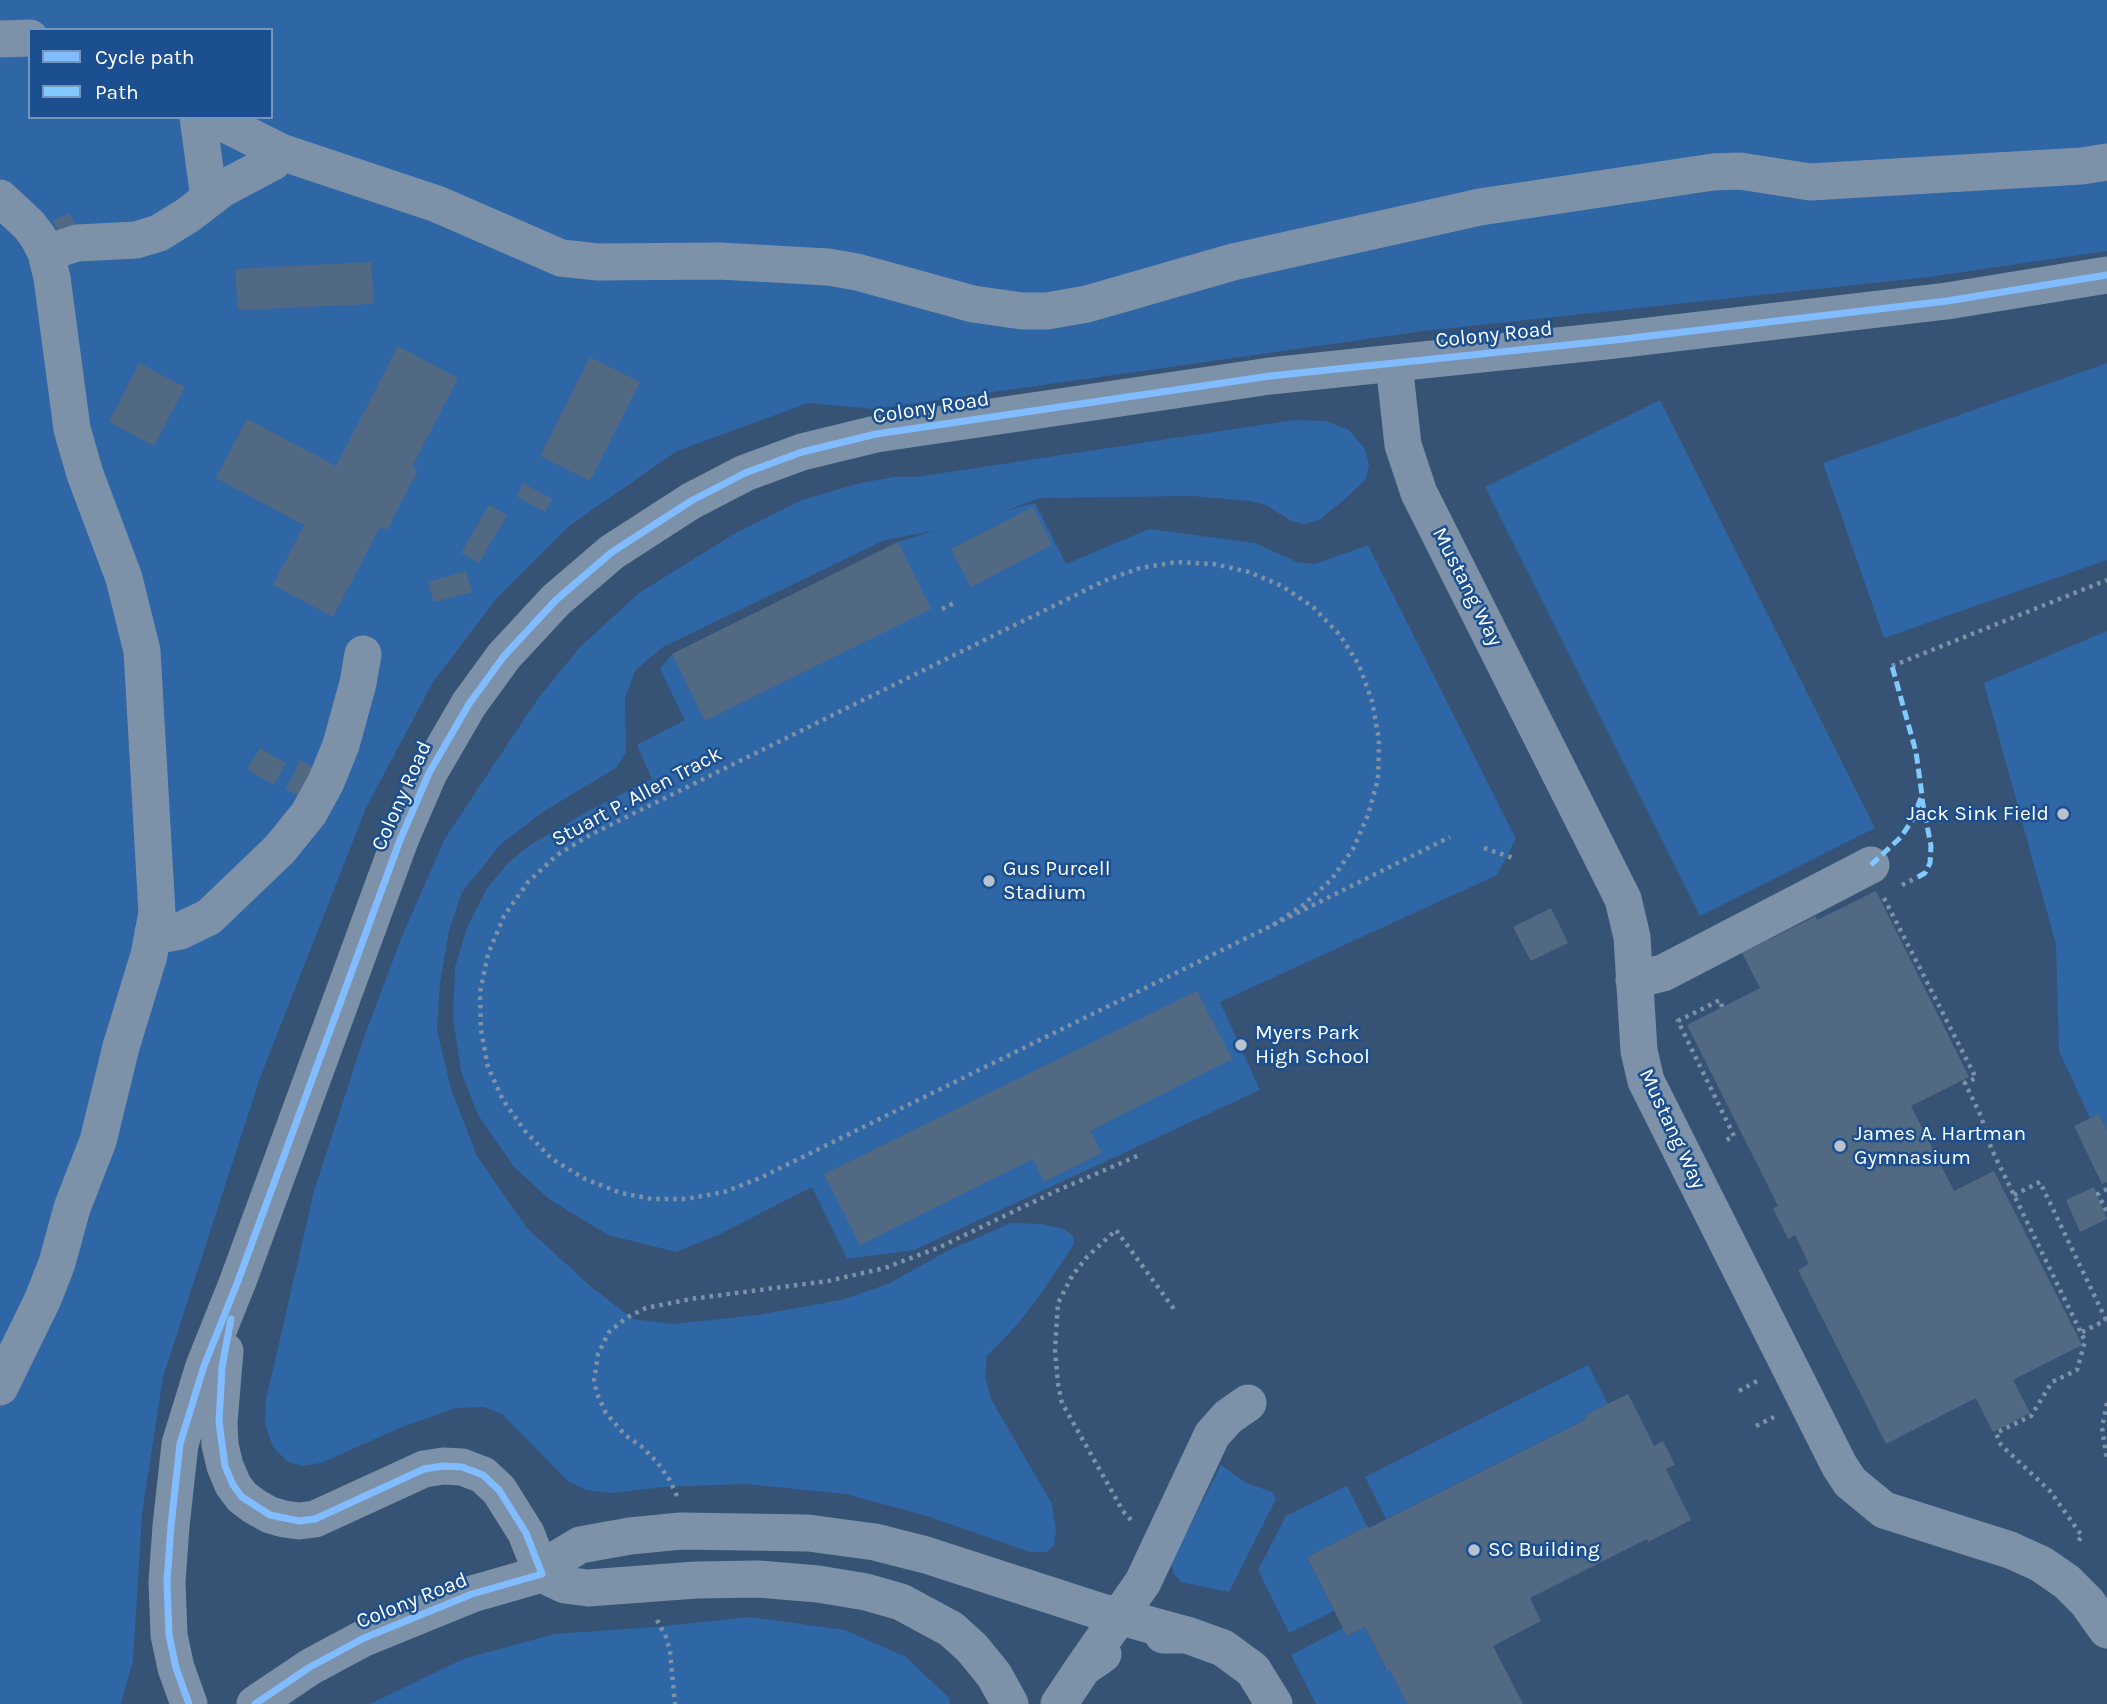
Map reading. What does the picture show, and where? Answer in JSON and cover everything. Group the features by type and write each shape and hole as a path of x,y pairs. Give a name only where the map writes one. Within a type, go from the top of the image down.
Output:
{"street":[{"path":"0,39 28,38"},
{"path":"198,119 209,198"},
{"path":"215,119 281,152 437,204 561,258 598,262 719,261 819,266 856,272 982,306 1007,311 1034,312 1087,304 1233,261 1490,205 1713,172 1740,171 1810,182 2082,166 2107,162"},
{"path":"46,253 77,243 147,238 175,223 222,189 273,162 281,152"},
{"path":"0,198 29,225 46,253 54,289 72,429 85,474 124,578 142,651 157,913 98,1141 72,1208 57,1263 43,1299 0,1387"},
{"name":"Colony Road","path":"190,1704 176,1668 167,1620 171,1526 180,1444 204,1366 238,1281 391,864 429,772 468,704 504,656 556,600 612,552 665,516 718,486 771,463 835,443 899,429 1270,376 1933,302 2078,282 2107,275"},
{"name":"Mustang Way","path":"1394,364 1400,425 1411,473 1623,899 1632,937 1639,1051 1646,1081 1823,1434 1850,1482 1884,1510 2010,1550 2041,1564 2080,1595 2107,1630"},
{"path":"153,932 180,931 209,917 280,849 310,813 341,745 363,654"},
{"path":"1634,980 1663,973 1883,883"},
{"name":"Colony Road","path":"238,1281 222,1367 219,1422 220,1445 225,1466 233,1485 242,1497 271,1516 299,1521 315,1519 424,1469 463,1467 483,1475 499,1490 526,1533 542,1574 472,1594 363,1638 310,1667 256,1704"},
{"path":"1059,1704 1143,1581 1212,1435 1228,1417 1248,1403"},
{"path":"1010,1704 994,1675 972,1648 951,1629 889,1598 818,1584 758,1579 660,1582 588,1588 565,1585 542,1574 560,1557 580,1545 681,1531 808,1533 875,1542 926,1555 1223,1648 1253,1670 1274,1703"},
{"path":"1083,1668 1113,1647 1149,1635 1187,1635"}],"path":[{"path":"1892,666 2107,580"},
{"path":"942,610 956,602"},
{"path":"1484,848 1516,859"},
{"path":"1918,877 1883,883 1976,1078 1965,1083 1981,1116 1991,1148 2085,1341 2077,1370 2052,1382 2031,1416 1996,1433 2001,1445 2050,1491 2082,1536 2077,1544"},
{"path":"1722,1007 1720,1000 1678,1021 1734,1136 1723,1142"},
{"path":"678,1499 657,1462 626,1436 613,1421 597,1394 594,1381 598,1354 609,1332 626,1318 646,1308 691,1299 828,1281 885,1268 940,1247 1142,1154"},
{"path":"2014,1195 2040,1182 2107,1320 2081,1332"},
{"path":"2107,1189 2098,1194 2107,1212"},
{"path":"1138,1523 1128,1518 1123,1511 1062,1403 1055,1350 1058,1303 1072,1276 1087,1256 1116,1230 1174,1309"},
{"path":"2107,1403 2102,1427 2107,1460"},
{"path":"654,1617 668,1644 676,1704"}],"shaded area":[{"path":"0,0 2107,0 2107,251 1929,277 1424,331 874,409 808,403 677,451 569,526 497,598 433,682 366,808 260,1078 163,1377 142,1514 133,1661 121,1704 0,1704"},
{"path":"2107,363 2107,560 1884,638 1823,463"},
{"path":"1660,400 1875,828 1700,916 1485,487"},
{"name":"Gus Purcell Stadium","path":"1294,420 1326,421 1349,430 1365,449 1369,465 1366,479 1319,520 1304,524 1291,521 1266,505 1250,501 1192,496 1040,498 1002,512 1035,503 1066,564 1149,529 1255,543 1297,562 1315,564 1368,545 1516,839 1497,875 1220,1002 1260,1090 914,1250 847,1259 812,1187 718,1235 676,1252 608,1235 549,1199 514,1167 478,1115 461,1072 453,1017 455,967 467,927 488,887 509,862 530,845 588,811 652,779 637,745 685,720 660,669 672,654 898,542 933,531 885,540 663,647 646,661 635,671 625,698 626,752 616,768 546,810 501,844 462,892 449,931 440,983 437,1030 451,1089 477,1156 527,1228 589,1285 633,1319 673,1324 758,1315 841,1300 888,1284 949,1250 1011,1223 1041,1224 1064,1229 1073,1236 1074,1244 1041,1294 987,1356 985,1377 991,1399 1052,1504 1056,1531 1054,1545 1047,1552 1030,1552 927,1516 846,1494 745,1484 664,1487 613,1493 586,1490 568,1481 502,1414 484,1407 456,1408 402,1427 321,1463 303,1466 288,1462 273,1447 265,1425 266,1400 314,1191 364,1037 401,939 444,840 539,697 580,647 639,593 734,534 802,500 860,483 894,477 916,477"},
{"name":"Jack Sink Field","path":"2107,631 2107,1130 2099,1114 2090,1118 2059,1051 2056,945 1984,683"},
{"path":"1588,1365 1608,1404 1585,1415 1587,1419 1386,1519 1365,1477"},
{"path":"1221,1465 1248,1484 1273,1492 1276,1499 1229,1592 1181,1582 1172,1567 1172,1561"},
{"path":"1347,1486 1367,1526 1307,1557 1334,1611 1289,1633 1258,1570 1286,1516"},
{"path":"750,1617 845,1630 906,1657 949,1698 950,1704 370,1704 463,1659 554,1634"},
{"path":"1365,1627 1386,1670 1390,1670 1407,1704 1316,1704 1291,1655 1343,1628 1347,1636"}],"building":[{"path":"69,213 78,228 62,237 53,221"},
{"path":"371,262 374,304 238,310 235,269"},
{"path":"398,346 458,378 412,467 418,470 387,530 380,527 333,617 273,585 304,525 216,478 247,419 336,466"},
{"path":"590,357 640,382 590,481 540,456"},
{"path":"139,363 185,387 154,446 109,422"},
{"path":"523,483 552,499 545,512 516,496"},
{"path":"489,505 507,515 479,563 461,553"},
{"path":"1033,507 1052,545 971,587 951,549"},
{"path":"898,542 931,609 705,721 672,654"},
{"path":"466,571 472,592 434,602 428,582"},
{"path":"260,748 286,763 274,785 247,769"},
{"path":"300,760 315,768 301,797 286,789"},
{"name":"James A. Hartman Gymnasium","path":"1876,891 1969,1077 1911,1106 1954,1191 1994,1171 2082,1345 2013,1380 2030,1413 1993,1432 1976,1398 1886,1444 1798,1270 1809,1264 1795,1235 1788,1239 1773,1208 1778,1206 1687,1025 1760,988 1742,953 1816,916 1817,920"},
{"path":"1551,908 1568,943 1531,961 1513,927"},
{"path":"1197,991 1232,1059 1090,1131 1102,1153 1044,1182 1033,1159 860,1245 824,1174"},
{"path":"2099,1114 2107,1130 2107,1182 2102,1184 2074,1126"},
{"path":"2094,1187 2107,1219 2080,1232 2066,1200"},
{"name":"SC Building","path":"1628,1394 1654,1446 1663,1441 1675,1465 1666,1469 1691,1520 1530,1598 1541,1621 1493,1646 1523,1704 1407,1704 1365,1627 1347,1636 1307,1557 1587,1419 1585,1415"}],"marked path":[{"path":"1871,865 1901,837 1913,819 1922,795 1916,752 1892,666"},
{"path":"1918,877 1925,873 1930,863 1931,846 1922,799"}],"cycle path":[{"path":"189,1704 176,1668 169,1635 167,1582 180,1444 204,1366 238,1281 400,840 429,773 469,704 504,656 556,600 612,552 691,501 745,473 802,452 876,434 1270,376 1615,340 1947,301 2107,275"},
{"path":"231,1319 222,1367 219,1422 225,1466 233,1485 242,1497 270,1515 299,1521 315,1519 424,1469 462,1467 483,1475 499,1490 526,1533 542,1574 472,1594 364,1638 310,1667 255,1704"}],"place":[{"name":"Jack Sink Field","path":"2063,814"},
{"name":"Gus Purcell Stadium","path":"989,881"},
{"name":"Myers Park High School","path":"1241,1045"},
{"name":"James A. Hartman Gymnasium","path":"1840,1146"},
{"name":"SC Building","path":"1474,1550"}]}
